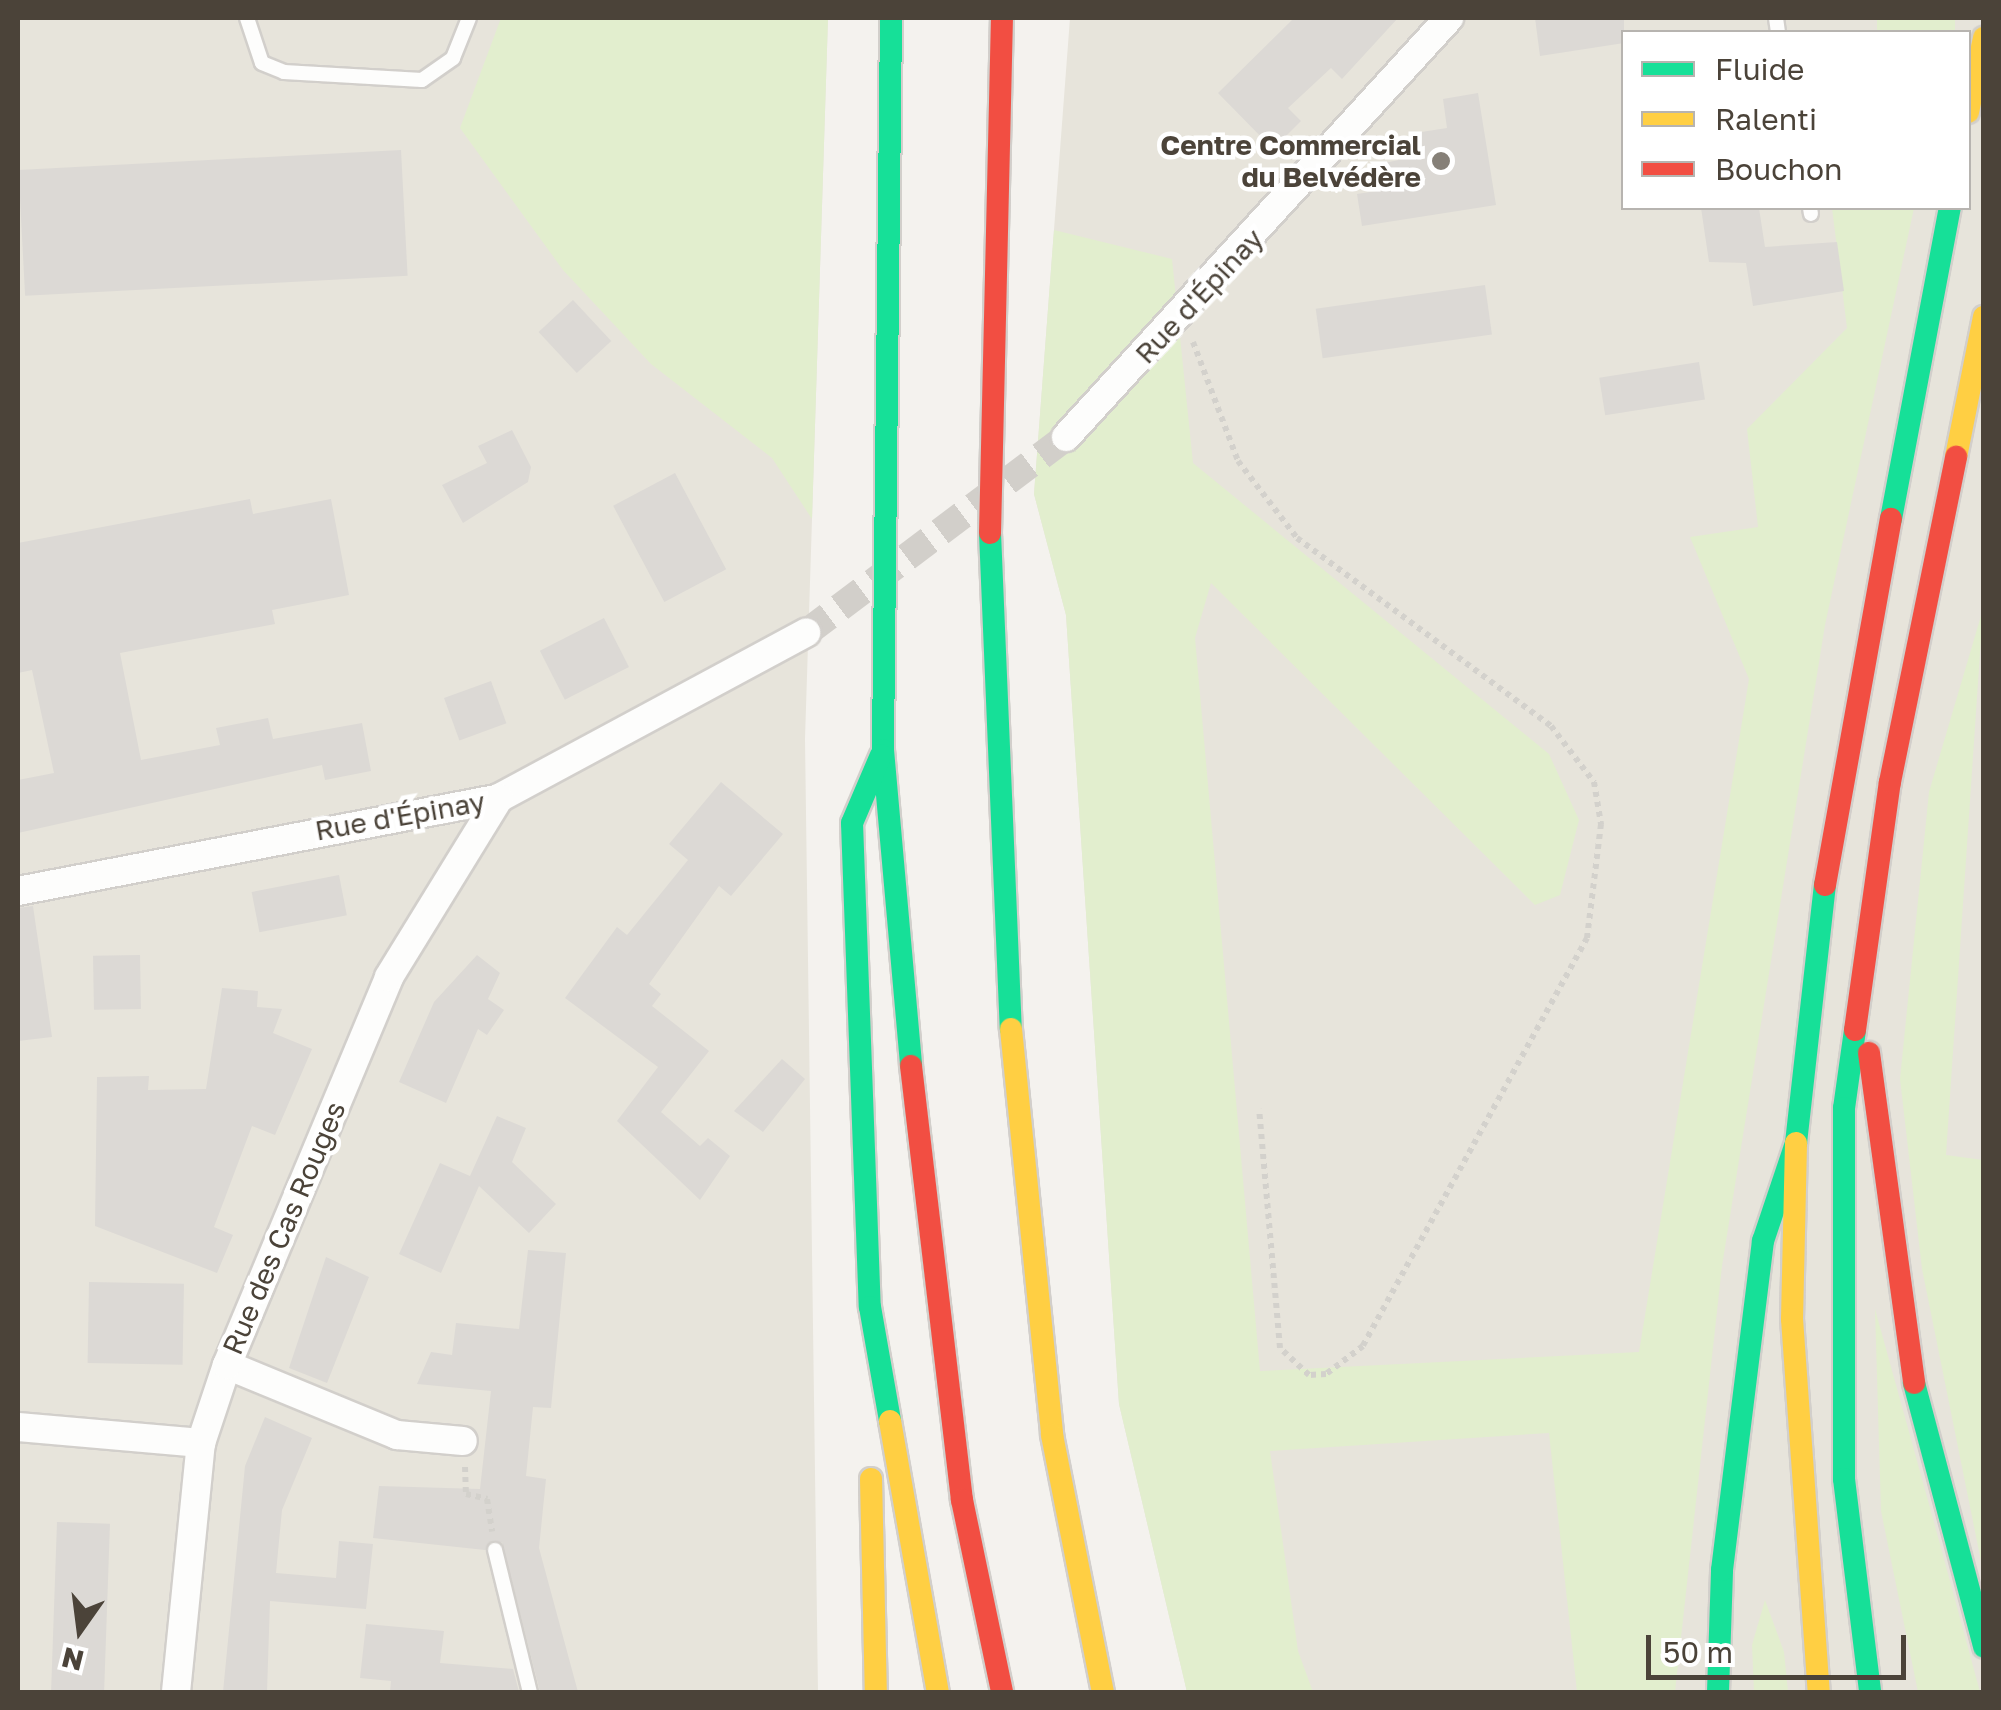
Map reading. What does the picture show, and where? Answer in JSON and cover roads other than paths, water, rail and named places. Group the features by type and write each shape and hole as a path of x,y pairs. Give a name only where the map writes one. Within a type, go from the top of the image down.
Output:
{"main road":[{"path":"891,18 883,750 922,1192 962,1500 1002,1692"},
{"path":"1002,18 988,635 1014,1100 1052,1435 1103,1692"},
{"path":"1971,98 1984,38"},
{"path":"1820,1692 1792,1319 1796,1143 1830,845 1950,210"},
{"path":"1870,1692 1844,1459 1842,1166 1854,1020 1890,782 1984,317"},
{"path":"883,750 852,823 870,1307 888,1432 938,1692"},
{"path":"1854,1020 1878,1072 1885,1228 1903,1342 1984,1647"},
{"path":"1718,1692 1722,1570 1762,1241 1796,1143"},
{"path":"876,1692 871,1474 888,1432"}],"street":[{"name":"Rue d'Épinay","path":"1066,438 1449,18"},
{"name":"Rue d'Épinay","path":"18,891 498,798 806,633"},
{"name":"Rue des Cas Rouges","path":"176,1692 201,1443 227,1365 388,977 498,798"},
{"path":"227,1365 397,1435 464,1441"},
{"path":"18,1427 201,1443"}],"lane":[{"path":"247,18 262,62 284,72 422,80 452,58 469,18"},
{"path":"494,1550 530,1692"}],"tunnel":[{"path":"806,633 1066,437"}],"place":[{"name":"Centre Commercial du Belvédère","path":"1441,161"}]}
